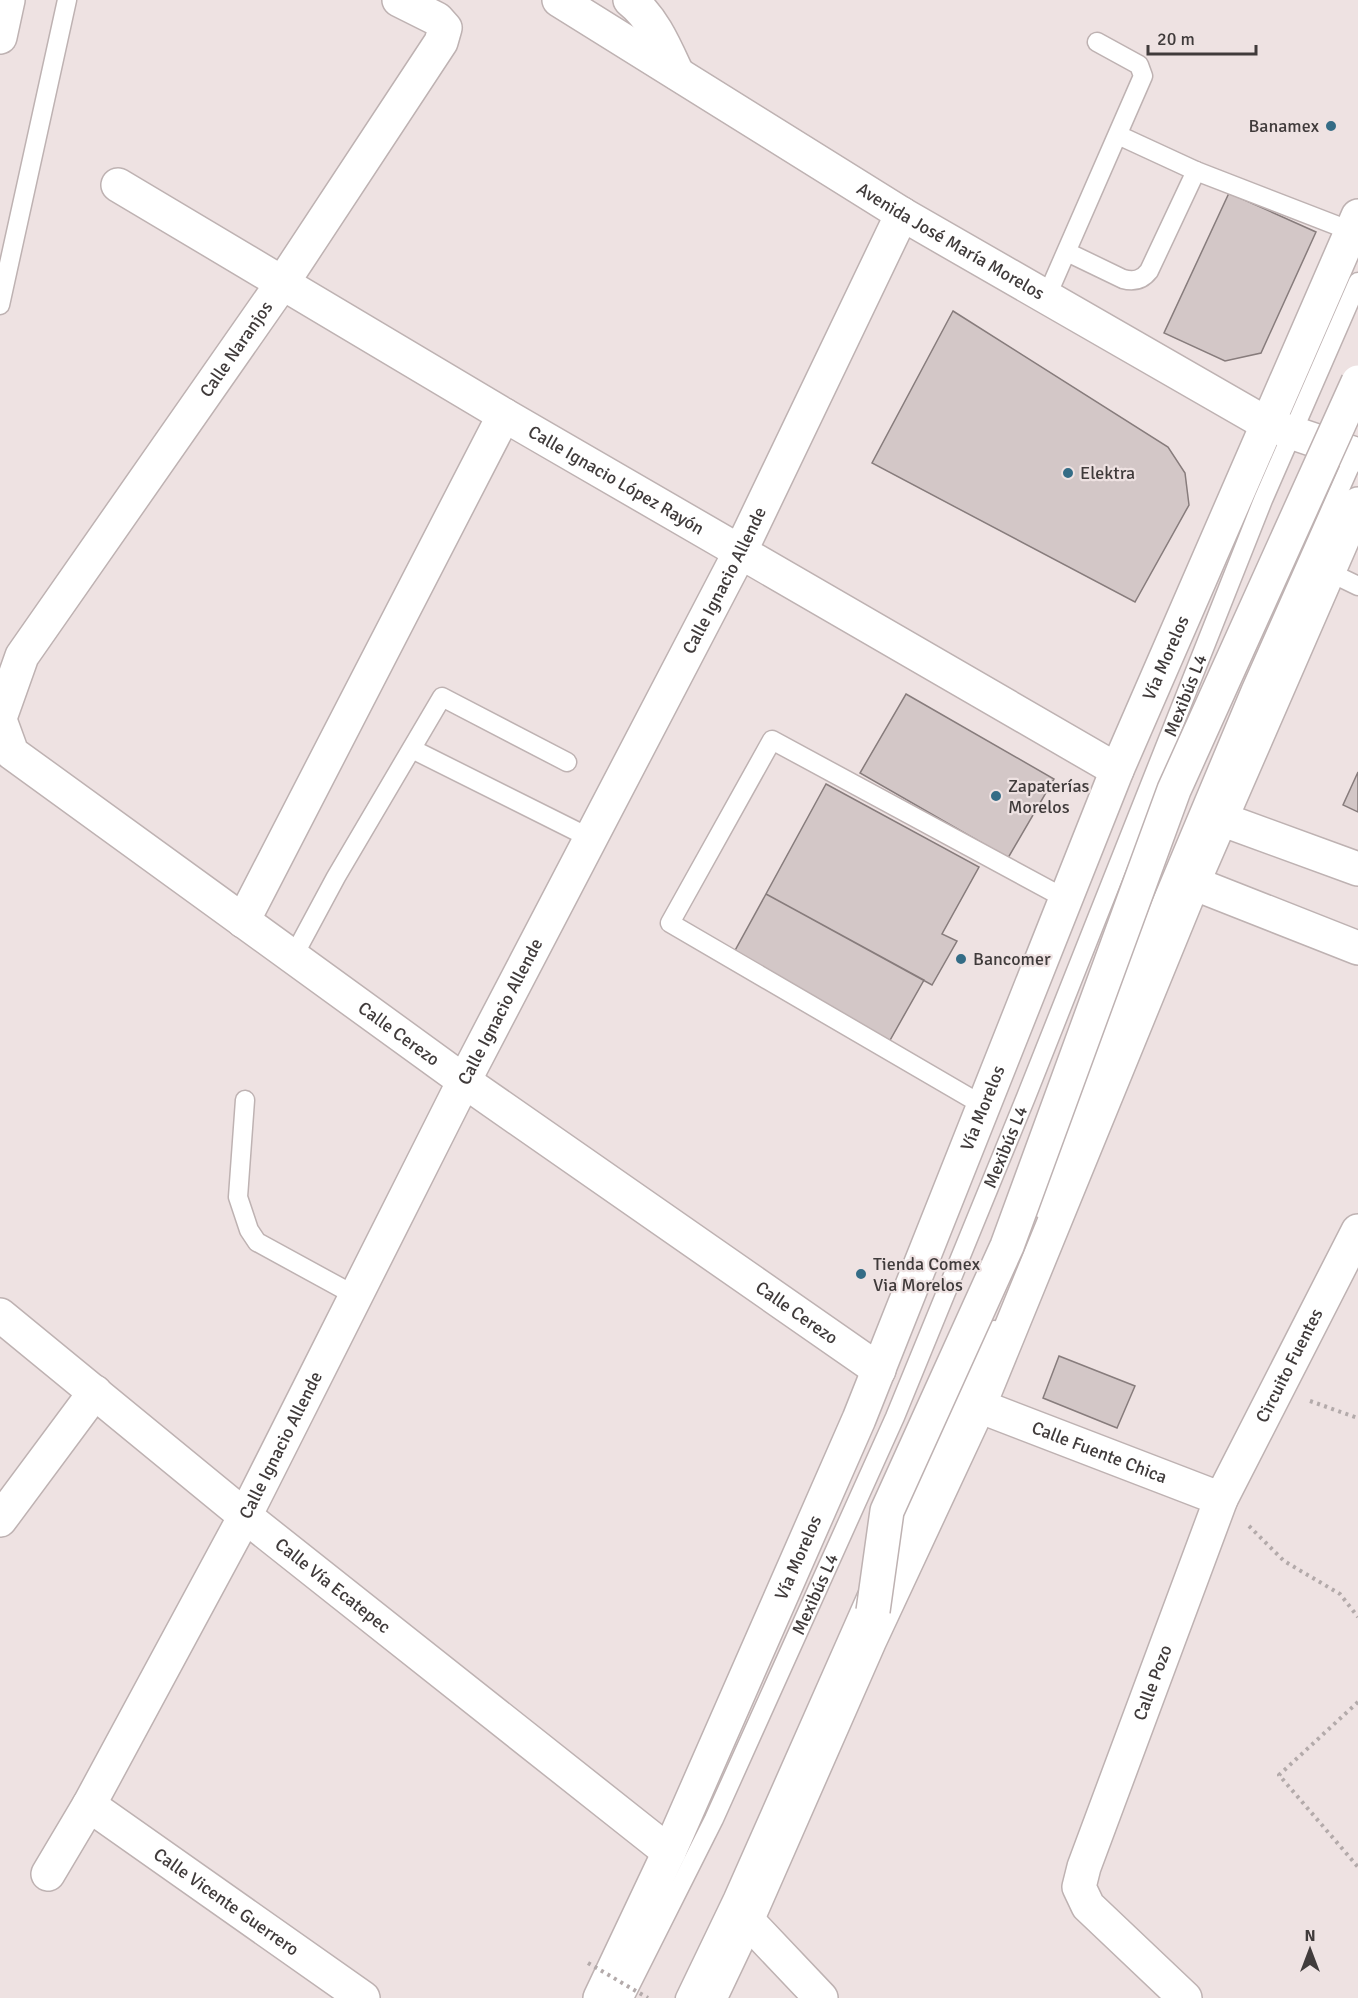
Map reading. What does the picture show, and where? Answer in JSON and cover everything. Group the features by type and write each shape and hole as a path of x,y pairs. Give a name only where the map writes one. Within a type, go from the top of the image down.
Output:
{"main road":[{"path":"0,37 8,0"},
{"name":"Calle Naranjos","path":"0,719 22,656 283,282 441,42 445,28 437,19 399,0"},
{"name":"Avenida José María Morelos","path":"559,0 902,214 1046,298 1280,428 1357,453"},
{"path":"630,0 660,37 677,73"},
{"name":"Calle Ignacio López Rayón","path":"118,184 504,416 1117,770"},
{"name":"Calle Ignacio Allende","path":"48,1875 89,1805 245,1516 464,1081 740,552 902,214"},
{"name":"Vía Morelos","path":"600,1998 669,1852 859,1419 1117,770 1280,428 1355,223"},
{"path":"869,1642 887,1511 1007,1246 1174,790 1358,382"},
{"path":"243,921 504,416"},
{"path":"710,1998 747,1920 869,1642 979,1406 1193,883 1358,504"},
{"name":"Calle Cerezo","path":"0,719 12,753 464,1081 879,1370"},
{"path":"1221,819 1358,869"},
{"path":"1193,883 1358,948"},
{"name":"Circuito Fuentes","path":"1221,1499 1358,1231"},
{"name":"Calle Vía Ecatepec","path":"0,1315 245,1516 669,1852"},
{"path":"0,1520 95,1392"},
{"name":"Calle Fuente Chica","path":"979,1406 1221,1499"},
{"name":"Calle Pozo","path":"1185,1998 1088,1906 1079,1887 1084,1867 1221,1499"},
{"name":"Calle Vicente Guerrero","path":"89,1805 363,1998"},
{"path":"747,1920 821,1998"}],"lane":[{"path":"0,304 67,0"},
{"path":"1046,298 1141,82 1142,70 1139,65 1097,42"},
{"path":"1118,135 1196,171 1355,223"},
{"path":"1067,252 1123,279 1130,281 1144,277 1149,271 1196,171"},
{"name":"Mexibús L4","path":"624,1998 714,1820 895,1418 1026,1097 1249,533 1280,428 1358,282"},
{"path":"685,1998 733,1898 880,1566 994,1329 1160,906 1251,689 1357,453"},
{"path":"1329,572 1358,586"},
{"path":"293,957 336,877 442,697 567,762"},
{"path":"984,1106 670,923 772,740 1066,899"},
{"path":"412,749 590,838"},
{"path":"245,1100 238,1197 249,1230 257,1242 356,1296"}],"path":[{"path":"1279,1389 1358,1418"},
{"path":"1221,1499 1284,1561 1340,1594 1358,1617"},
{"path":"1358,1702 1279,1775 1358,1867"},
{"path":"588,1963 648,1998"}],"building":[{"path":"1229,193 1316,232 1261,353 1225,361 1164,333"},
{"path":"953,311 1168,447 1185,473 1189,505 1135,602 872,463"},
{"path":"906,694 1054,779 1008,858 860,773"},
{"path":"1358,772 1358,812 1343,805"},
{"path":"826,784 979,867 942,934 957,941 932,985 766,894"},
{"path":"766,894 924,980 889,1042 732,956"},
{"path":"1059,1356 1135,1386 1117,1428 1043,1398"}],"place":[{"name":"Banamex","path":"1331,126"},
{"name":"Elektra","path":"1068,473"},
{"name":"Zapaterías Morelos","path":"996,796"},
{"name":"Bancomer","path":"961,959"},
{"name":"Tienda Comex Via Morelos","path":"861,1274"}]}
